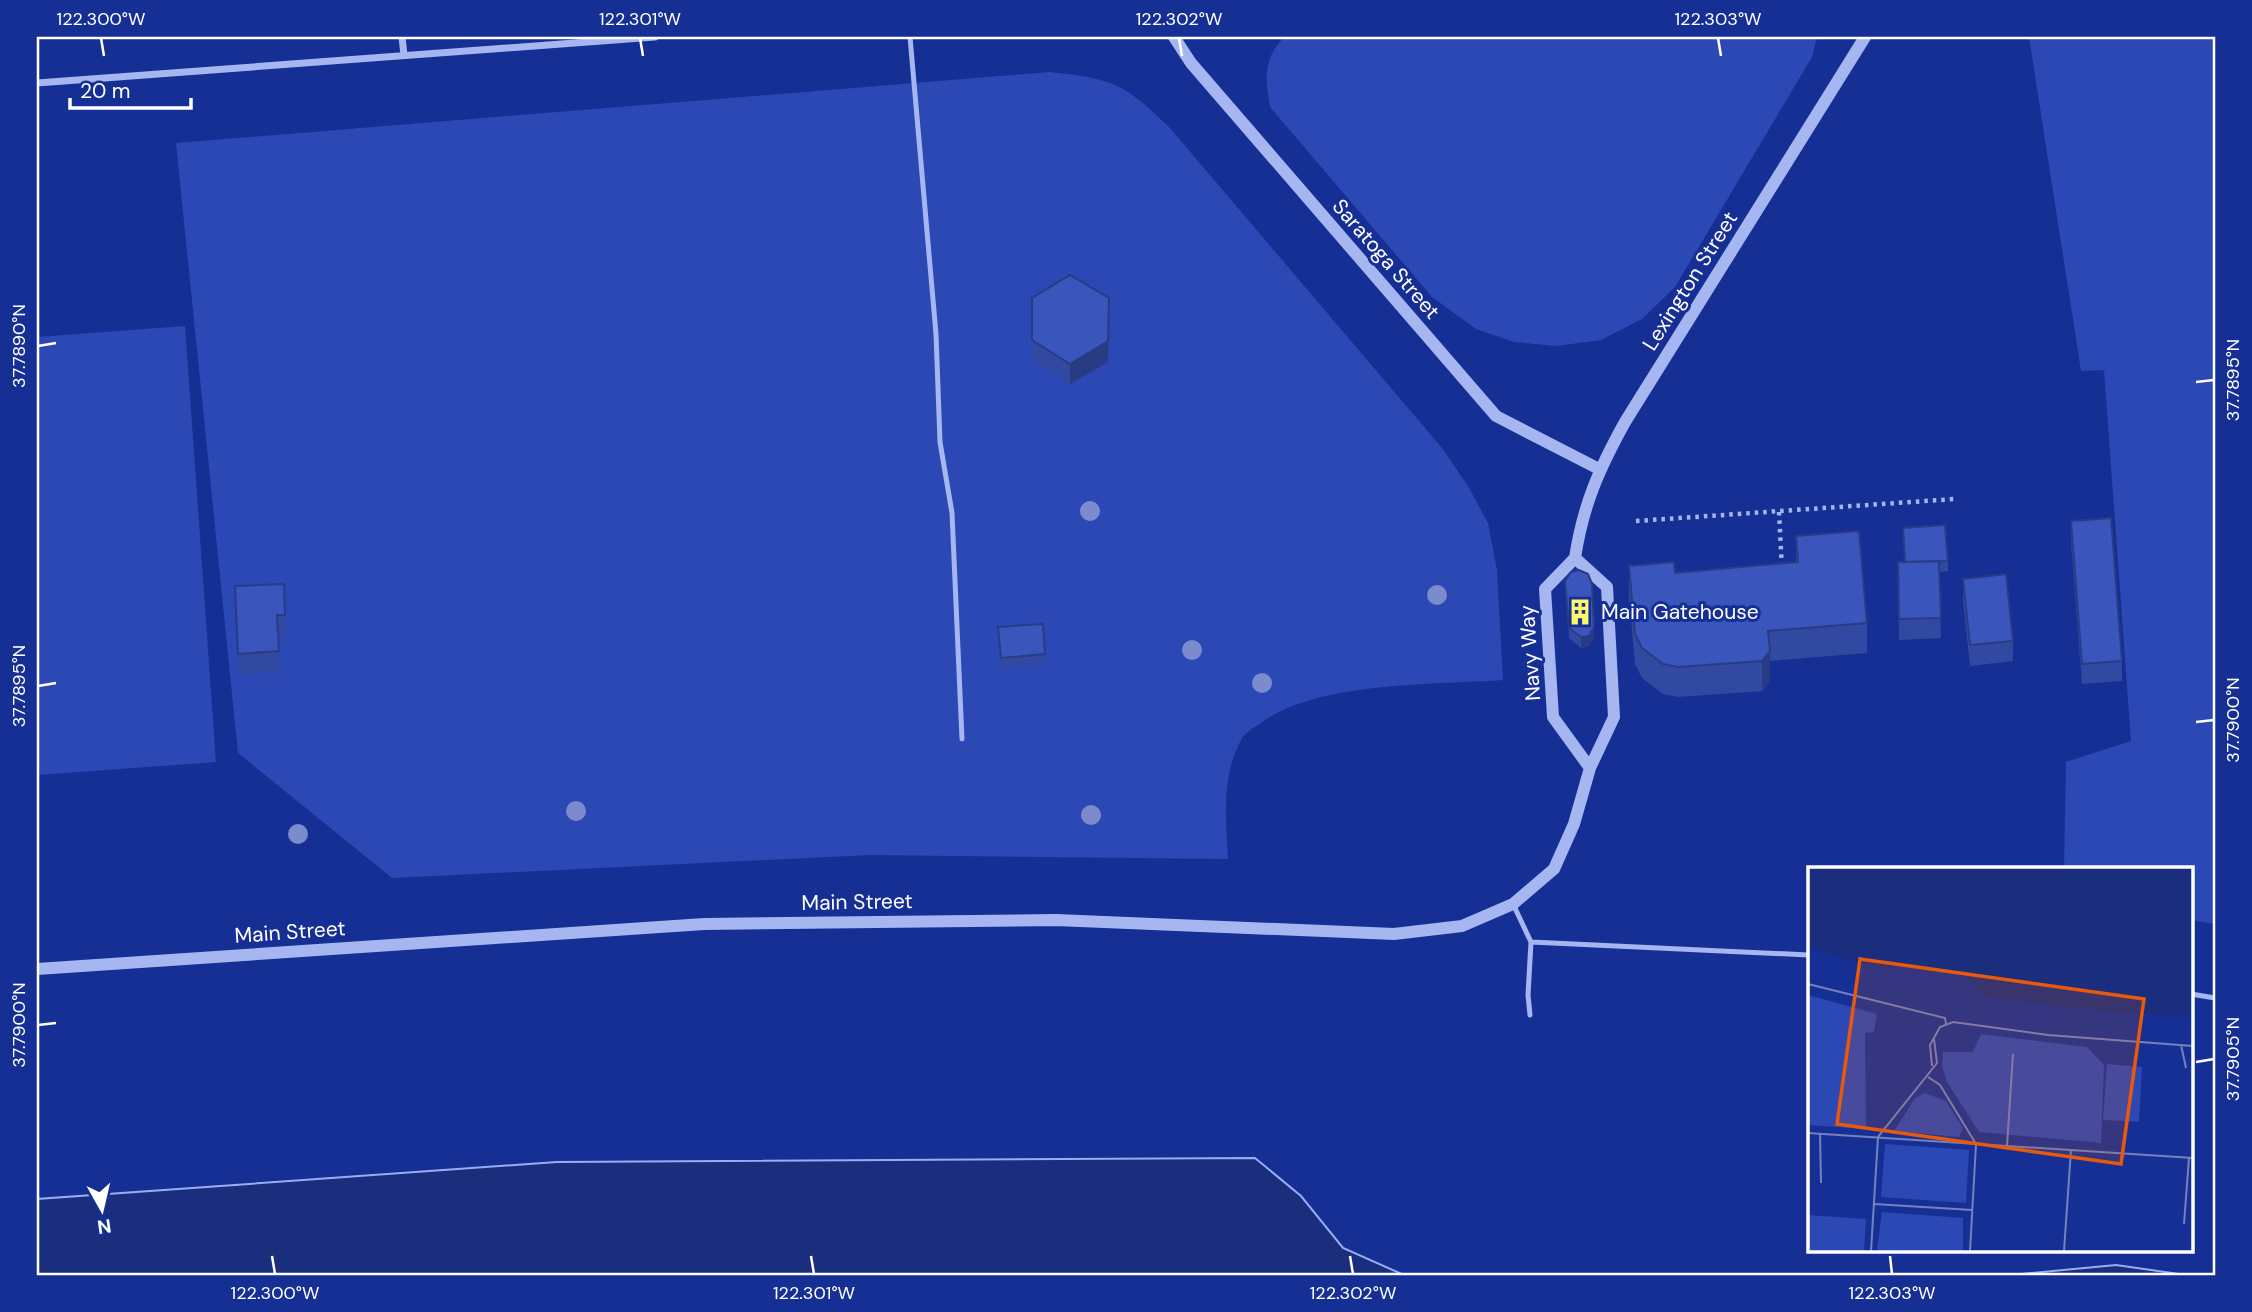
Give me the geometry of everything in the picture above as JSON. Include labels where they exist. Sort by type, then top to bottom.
[{"type":"street","points":[[402,37],[404,55]]},
{"type":"street","points":[[37,83],[655,37]]},
{"type":"street","name":"Saratoga Street","points":[[1174,37],[1191,63],[1496,416],[1599,469]]},
{"type":"street","name":"Lexington Street","points":[[1575,558],[1582,516],[1599,469],[1625,422],[1865,37]]},
{"type":"street","points":[[1575,558],[1607,587],[1614,718],[1590,768]]},
{"type":"street","name":"Navy Way","points":[[1575,558],[1545,589],[1553,717],[1590,768]]},
{"type":"street","name":"Main Street","points":[[37,969],[704,924],[1056,920],[1394,934],[1461,926],[1513,904],[1554,869],[1574,824],[1590,768]]},
{"type":"lane","points":[[910,37],[935,320],[940,442],[952,513],[962,739]]},
{"type":"lane","points":[[1513,904],[1531,943],[1528,995],[1530,1015]]},
{"type":"lane","points":[[1531,943],[1808,955]]},
{"type":"lane","points":[[2192,995],[2215,998]]},
{"type":"path","points":[[1636,522],[1954,499]]},
{"type":"path","points":[[1779,512],[1782,580]]},
{"type":"shaded area","points":[[1284,37],[1817,37],[1812,57],[1675,287],[1642,319],[1601,340],[1557,346],[1514,342],[1476,329],[1432,297],[1270,107],[1267,69],[1272,53]]},
{"type":"shaded area","points":[[2029,37],[2215,37],[2215,924],[2192,920],[2192,867],[2064,867],[2066,762],[2131,741],[2104,370],[2081,371]]},
{"type":"shaded area","points":[[1050,72],[1089,77],[1116,86],[1140,101],[1169,127],[1442,448],[1468,486],[1488,523],[1497,570],[1503,680],[1409,685],[1342,693],[1310,700],[1282,711],[1247,732],[1235,752],[1228,782],[1228,859],[870,855],[392,878],[238,753],[176,143]]},
{"type":"shaded area","points":[[185,326],[216,762],[37,775],[37,337]]},
{"type":"shaded area","points":[[1255,1158],[1301,1196],[1343,1248],[1404,1275],[37,1275],[37,1199],[557,1162]]},
{"type":"shaded area","points":[[2116,1265],[2186,1275],[2011,1275]]},
{"type":"building","points":[[1070,275],[1109,298],[1108,341],[1070,364],[1032,340],[1032,298]]},
{"type":"building","points":[[2111,518],[2122,661],[2082,664],[2071,521]]},
{"type":"building","points":[[1945,525],[1948,561],[1905,562],[1903,528]]},
{"type":"building","points":[[1859,531],[1867,623],[1768,631],[1770,651],[1762,661],[1678,667],[1663,664],[1642,648],[1635,634],[1629,566],[1674,562],[1675,573],[1798,562],[1796,536]]},
{"type":"building","points":[[1939,561],[1941,618],[1899,619],[1898,562]]},
{"type":"building","name":"Main Gatehouse","points":[[1579,570],[1588,574],[1592,584],[1594,627],[1589,636],[1581,637],[1569,628],[1565,581],[1571,572]]},
{"type":"building","points":[[2006,574],[2013,641],[1970,645],[1963,579]]},
{"type":"building","points":[[284,584],[285,615],[277,615],[279,651],[238,654],[235,586]]},
{"type":"building","points":[[1043,624],[1045,654],[1001,658],[998,627]]},
{"type":"place","name":"Main Gatehouse","points":[[1580,612]]}]
